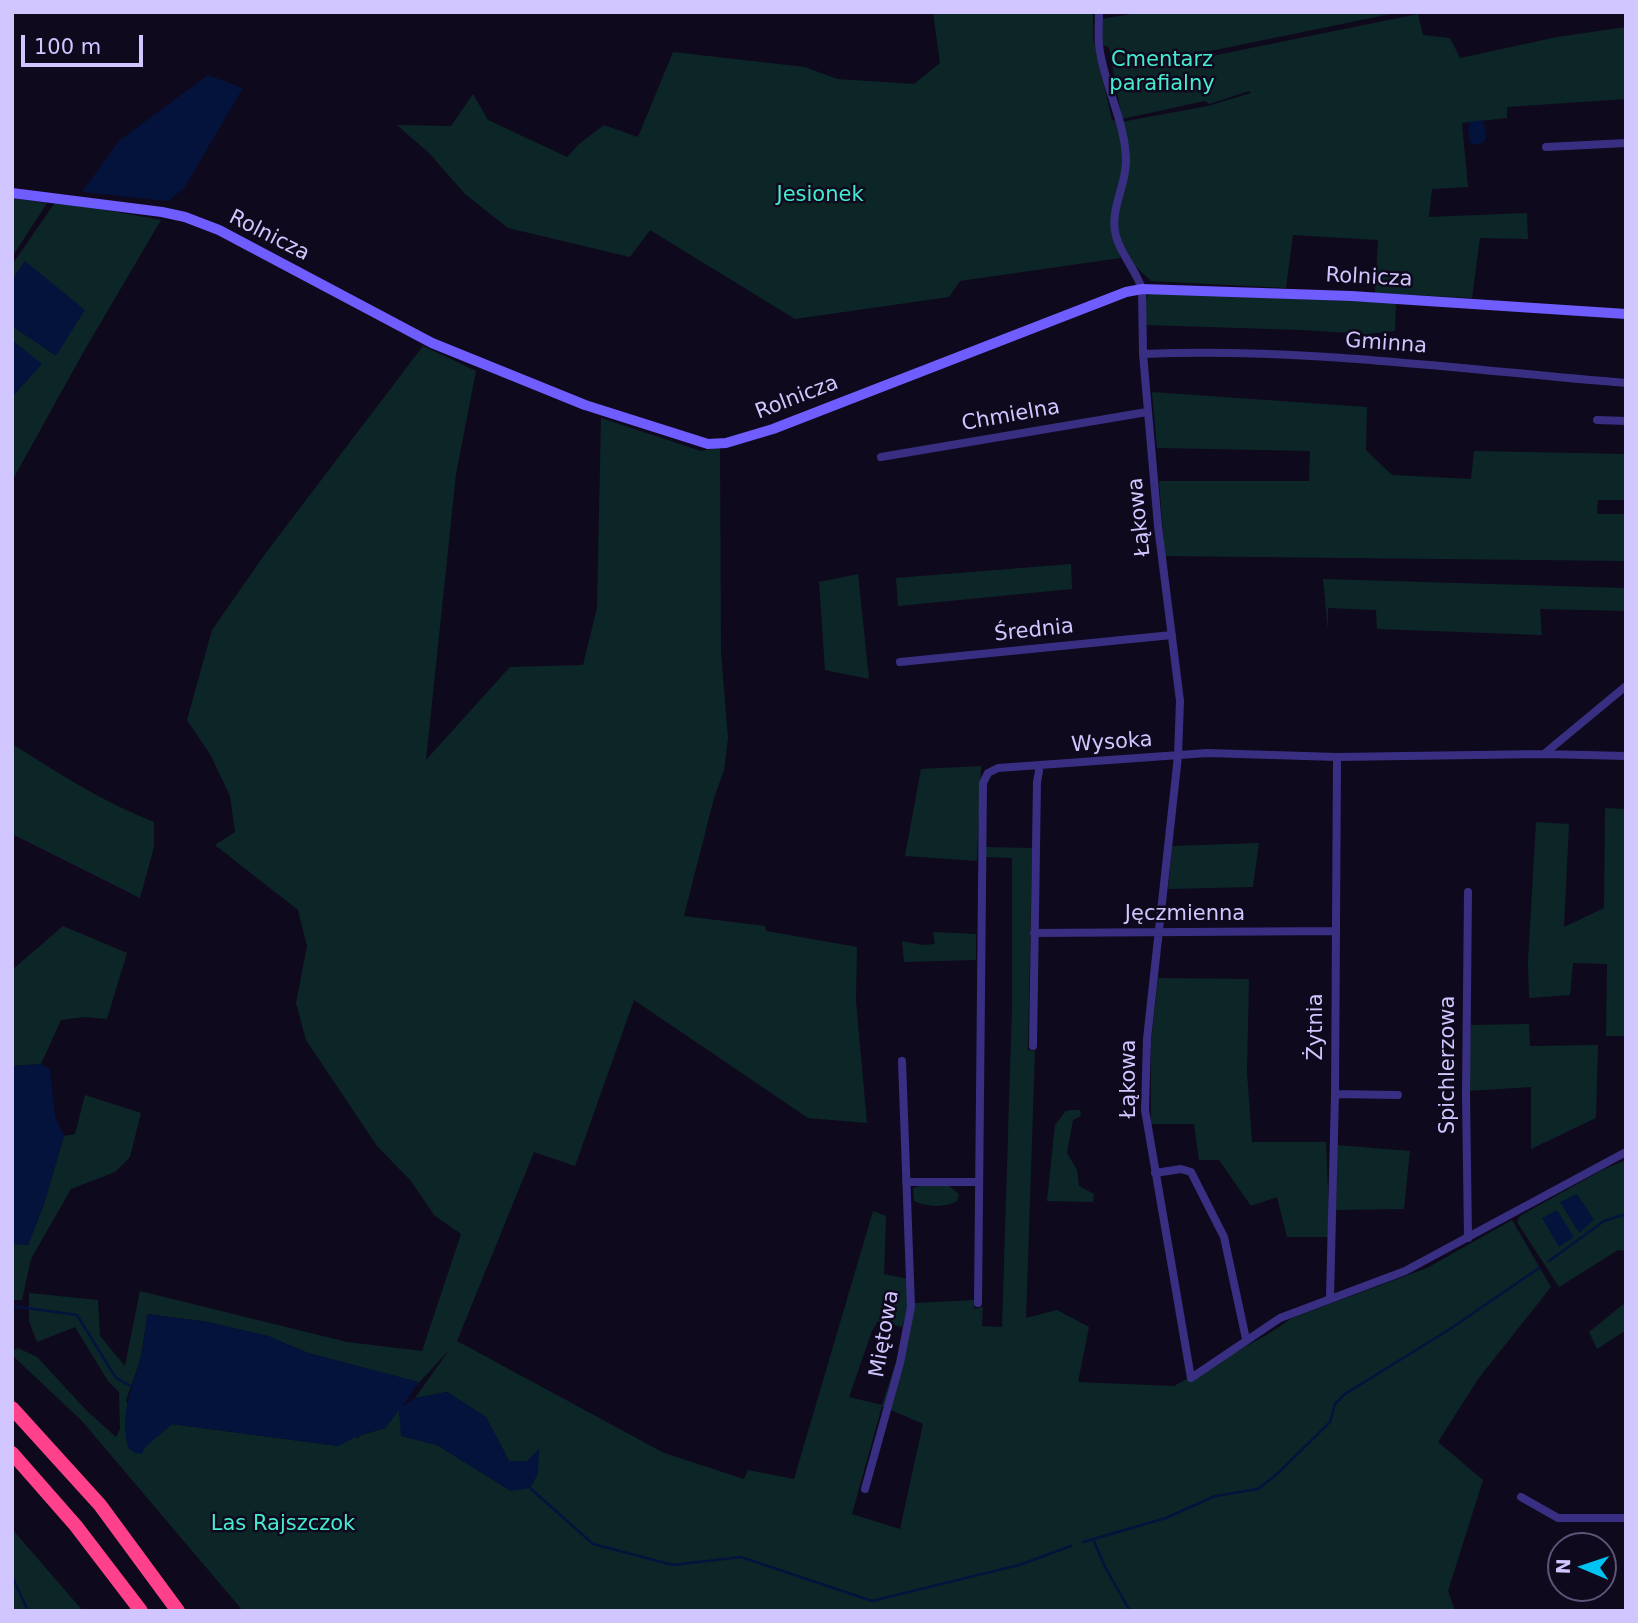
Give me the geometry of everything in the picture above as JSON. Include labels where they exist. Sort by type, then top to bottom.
[{"type":"highway","points":[[14,1410],[100,1505],[178,1611]]},
{"type":"highway","points":[[12,1453],[76,1526],[141,1611]]},
{"type":"street","points":[[1098,12],[1099,46],[1126,160],[1123,184],[1116,204],[1115,233],[1142,289]]},
{"type":"street","points":[[1546,147],[1626,143]]},
{"type":"street","name":"Rolnicza","points":[[12,193],[65,198],[185,217],[219,230],[432,342],[585,405],[713,444],[736,441],[772,429],[1126,292],[1142,289],[1351,296],[1626,314]]},
{"type":"street","name":"Łąkowa","points":[[1142,289],[1147,412],[1180,701],[1178,756],[1144,1076],[1145,1110],[1191,1378],[1245,1339],[1280,1318],[1405,1271],[1626,1152]]},
{"type":"street","name":"Gminna","points":[[1143,354],[1181,352],[1343,358],[1626,383]]},
{"type":"street","name":"Chmielna","points":[[881,457],[1147,412]]},
{"type":"street","points":[[1597,420],[1626,421]]},
{"type":"street","name":"Średnia","points":[[900,662],[1172,635]]},
{"type":"street","points":[[1544,754],[1626,686]]},
{"type":"street","name":"Wysoka","points":[[978,1303],[983,783],[988,773],[998,768],[1207,753],[1337,757],[1544,754],[1626,756]]},
{"type":"street","name":"Żytnia","points":[[1330,1297],[1335,1094],[1337,757]]},
{"type":"street","points":[[1033,1046],[1037,782],[1040,765]]},
{"type":"street","name":"Spichlerzowa","points":[[1468,892],[1468,1238]]},
{"type":"street","name":"Jęczmienna","points":[[1034,933],[1335,931]]},
{"type":"street","name":"Miętowa","points":[[865,1489],[900,1363],[911,1307],[902,1061]]},
{"type":"street","points":[[1335,1094],[1398,1095]]},
{"type":"street","points":[[1155,1173],[1181,1168],[1191,1172],[1224,1237],[1245,1339]]},
{"type":"street","points":[[906,1181],[979,1182]]},
{"type":"street","points":[[1521,1497],[1558,1518],[1626,1518]]},
{"type":"green space","name":"Jesionek","points":[[933,12],[1093,12],[1093,38],[1112,120],[1121,122],[1208,106],[1251,93],[1249,91],[1209,104],[1205,101],[1122,119],[1109,47],[1102,45],[1102,19],[1142,12],[1400,12],[1196,54],[1197,59],[1418,14],[1423,35],[1450,38],[1460,58],[1557,37],[1626,27],[1626,99],[1507,107],[1507,118],[1462,123],[1468,187],[1432,189],[1429,217],[1527,213],[1528,239],[1480,238],[1472,298],[1375,293],[1378,240],[1293,235],[1286,288],[1151,281],[1134,265],[1123,244],[1120,258],[960,281],[949,297],[795,319],[650,230],[630,257],[508,228],[465,194],[429,153],[397,125],[451,126],[473,94],[488,120],[567,157],[604,125],[638,137],[673,52],[805,67],[837,79],[914,84],[940,63]]},
{"type":"green space","points":[[12,198],[47,203],[12,257]]},
{"type":"green space","points":[[56,201],[161,220],[12,481],[12,397],[41,364],[12,340],[12,326],[56,355],[25,261],[12,280],[12,265]]},
{"type":"green space","points":[[1149,293],[1396,303],[1395,331],[1367,334],[1146,325],[1146,300]]},
{"type":"green space","name":"Las Rajszczok","points":[[423,346],[476,371],[456,474],[426,760],[510,667],[583,665],[597,608],[601,418],[701,451],[720,447],[721,652],[728,738],[724,770],[714,798],[684,916],[765,926],[766,931],[857,947],[856,1001],[867,1123],[808,1118],[634,1000],[575,1166],[534,1152],[457,1341],[664,1453],[744,1479],[748,1470],[794,1479],[873,1211],[886,1216],[884,1274],[908,1279],[907,1311],[902,1327],[878,1321],[849,1397],[882,1405],[915,1303],[975,1300],[974,1309],[983,1307],[982,1326],[1002,1327],[1012,1007],[1012,858],[985,857],[985,847],[1032,848],[1028,1050],[1035,1051],[1026,1318],[1057,1310],[1089,1327],[1078,1382],[1174,1386],[1292,1318],[1427,1268],[1512,1220],[1551,1287],[1478,1379],[1438,1442],[1483,1480],[1448,1591],[1455,1611],[243,1611],[82,1421],[12,1355],[12,1351],[18,1348],[37,1357],[87,1411],[116,1437],[120,1429],[119,1392],[108,1381],[75,1327],[37,1342],[29,1321],[29,1293],[98,1300],[100,1336],[125,1366],[140,1291],[347,1342],[422,1351],[461,1234],[434,1215],[411,1181],[377,1146],[306,1040],[296,1003],[307,946],[298,910],[215,845],[235,832],[230,796],[210,754],[187,720],[212,630],[265,554]],"holes":[[[148,1314],[208,1322],[268,1336],[308,1353],[395,1376],[416,1386],[450,1349],[415,1398],[447,1392],[486,1417],[509,1461],[527,1461],[538,1450],[511,1491],[437,1445],[402,1436],[399,1409],[385,1428],[358,1436],[360,1438],[355,1437],[338,1446],[172,1424],[146,1446],[126,1400],[140,1361]],[[882,1406],[923,1424],[900,1529],[852,1514]]]},
{"type":"green space","points":[[1152,392],[1367,407],[1366,450],[1392,475],[1471,479],[1474,451],[1626,454],[1626,500],[1598,500],[1597,514],[1626,514],[1626,561],[1165,556],[1159,481],[1309,481],[1310,451],[1157,448]]},
{"type":"green space","points":[[1071,564],[1072,589],[898,606],[896,578]]},
{"type":"green space","points":[[858,574],[869,679],[825,670],[819,582]]},
{"type":"green space","points":[[1323,579],[1626,588],[1626,611],[1540,609],[1542,635],[1377,629],[1376,610],[1328,608],[1328,630]]},
{"type":"green space","points":[[12,744],[99,796],[154,822],[154,847],[140,898],[12,834]]},
{"type":"green space","points":[[981,766],[977,861],[905,856],[921,769]]},
{"type":"green space","points":[[1605,808],[1626,809],[1626,1036],[1606,1036],[1607,964],[1573,963],[1570,995],[1529,998],[1528,961],[1536,822],[1569,824],[1564,927],[1604,908]]},
{"type":"green space","points":[[1259,843],[1253,887],[1168,889],[1172,846]]},
{"type":"green space","points":[[63,926],[127,953],[107,1019],[84,1017],[61,1020],[41,1064],[12,1066],[12,970]]},
{"type":"green space","points":[[933,932],[976,934],[976,960],[904,962],[902,941],[922,945],[935,944]]},
{"type":"green space","points":[[1158,978],[1249,979],[1247,1072],[1252,1142],[1326,1142],[1330,1237],[1287,1237],[1277,1197],[1251,1206],[1219,1160],[1199,1160],[1194,1124],[1151,1124],[1151,1042]]},
{"type":"green space","points":[[1529,1024],[1530,1046],[1598,1045],[1596,1118],[1531,1149],[1531,1087],[1468,1091],[1471,1025]]},
{"type":"green space","points":[[85,1095],[141,1113],[130,1157],[115,1172],[71,1189],[31,1259],[22,1300],[12,1300],[12,1243],[28,1245],[44,1204],[64,1136],[75,1134]]},
{"type":"green space","points":[[1080,1110],[1081,1116],[1073,1120],[1067,1153],[1077,1170],[1079,1186],[1094,1194],[1093,1202],[1047,1201],[1055,1125],[1066,1111]]},
{"type":"green space","points":[[1337,1145],[1410,1151],[1404,1209],[1336,1210]]},
{"type":"green space","points":[[1626,1160],[1626,1251],[1618,1250],[1559,1287],[1517,1222],[1520,1216],[1604,1169]]},
{"type":"green space","points":[[948,1185],[959,1194],[957,1201],[936,1206],[914,1201],[913,1188]]},
{"type":"green space","points":[[1626,1302],[1626,1330],[1597,1349],[1589,1332]]},
{"type":"green space","points":[[12,1529],[83,1611],[12,1611]]},
{"type":"water","points":[[208,75],[243,88],[184,188],[168,201],[82,192],[120,140]]},
{"type":"water","points":[[1483,120],[1486,136],[1484,142],[1476,145],[1470,142],[1468,129],[1470,122]]},
{"type":"water","points":[[25,261],[85,310],[56,356],[12,326],[12,280]]},
{"type":"water","points":[[12,340],[42,364],[12,397]]},
{"type":"water","points":[[41,1064],[50,1070],[55,1116],[64,1136],[44,1204],[28,1245],[13,1244],[12,1066]]},
{"type":"water","points":[[1577,1194],[1594,1220],[1579,1233],[1560,1202]]},
{"type":"water","points":[[1557,1210],[1574,1237],[1559,1247],[1542,1218]]},
{"type":"water","points":[[147,1314],[208,1322],[268,1336],[308,1353],[419,1382],[402,1407],[415,1398],[447,1392],[486,1417],[509,1461],[527,1461],[539,1449],[538,1474],[530,1488],[511,1491],[437,1445],[401,1436],[399,1410],[385,1428],[355,1437],[338,1446],[172,1424],[146,1446],[142,1454],[135,1453],[128,1448],[125,1425],[129,1395],[142,1351]]},
{"type":"waterway","points":[[1549,1261],[1604,1221],[1626,1214]]},
{"type":"waterway","points":[[1083,1542],[1166,1518],[1215,1496],[1258,1489],[1330,1422],[1335,1404],[1345,1394],[1450,1329],[1539,1268]]},
{"type":"waterway","points":[[12,1306],[77,1315],[116,1378],[131,1386]]},
{"type":"waterway","points":[[530,1488],[593,1544],[673,1565],[741,1557],[872,1601],[1019,1565],[1071,1546]]},
{"type":"waterway","points":[[1093,1539],[1105,1567],[1130,1611]]},
{"type":"waterway","points":[[12,1576],[28,1611]]},
{"type":"park label","name":"Cmentarz parafialny","points":[[1162,73]]}]
